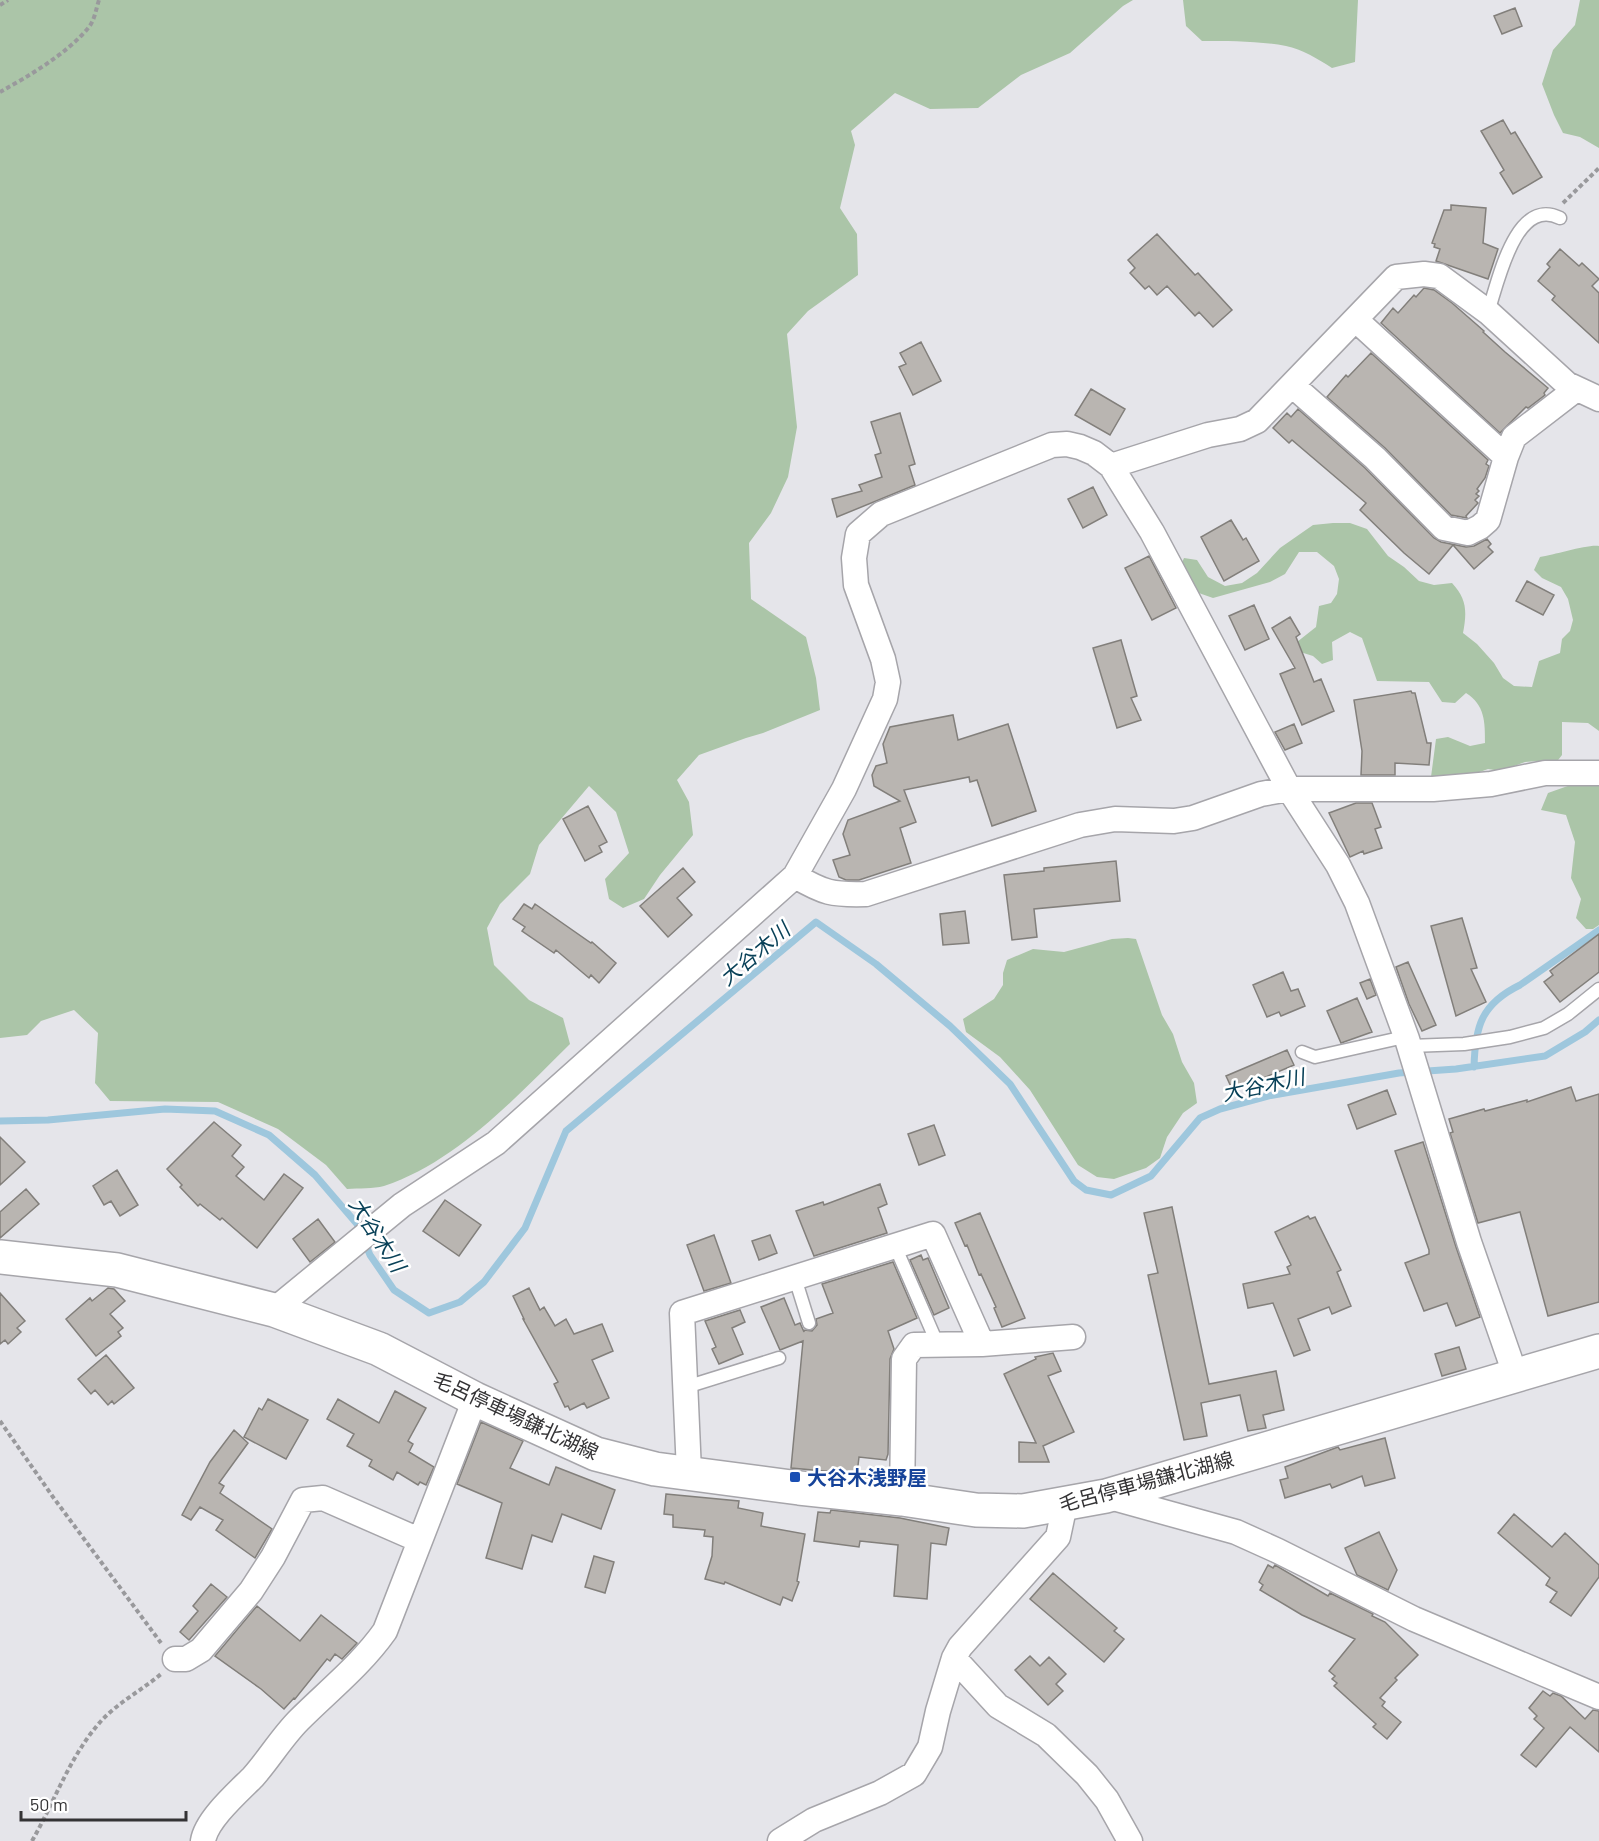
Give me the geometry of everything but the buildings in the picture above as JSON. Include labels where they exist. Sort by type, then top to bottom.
[{"type":"main road","name":"毛呂停車場鎌北湖線","points":[[0,1257],[117,1270],[274,1310],[379,1349],[475,1399],[596,1454],[655,1469],[799,1488],[902,1498],[976,1510],[1023,1511],[1106,1496],[1599,1351]]},
{"type":"street","points":[[1111,466],[1208,435],[1240,429],[1257,421],[1396,277],[1424,274],[1439,276],[1488,312],[1567,384],[1575,390],[1599,399]]},
{"type":"street","points":[[1356,320],[1506,457]]},
{"type":"street","points":[[1292,386],[1375,458],[1444,528],[1468,533],[1488,520],[1514,436],[1575,390]]},
{"type":"street","points":[[274,1310],[402,1205],[496,1143],[795,876],[844,789],[885,699],[888,682],[883,659],[856,585],[854,558],[858,534],[881,514],[1052,445],[1067,444],[1094,453],[1111,466],[1152,531],[1289,789],[1338,865],[1358,903],[1410,1047],[1469,1242],[1515,1374]]},
{"type":"street","points":[[795,876],[820,891],[839,895],[866,894],[1080,825],[1115,819],[1174,821],[1193,818],[1262,794],[1289,789],[1433,789],[1491,784],[1545,773],[1599,773]]},
{"type":"street","points":[[689,1472],[682,1313],[933,1234],[982,1344]]},
{"type":"street","points":[[902,1498],[904,1359],[914,1345],[982,1344],[1073,1337]]},
{"type":"street","points":[[203,1841],[212,1821],[256,1773],[298,1721],[370,1652],[385,1631],[475,1399]]},
{"type":"street","points":[[1106,1496],[1236,1532],[1414,1619],[1599,1697]]},
{"type":"street","points":[[176,1659],[186,1659],[201,1650],[251,1591],[273,1557],[303,1500],[323,1498],[419,1540]]},
{"type":"street","points":[[780,1841],[814,1820],[880,1793],[914,1773],[930,1747],[938,1711],[954,1658],[960,1647],[1058,1537],[1065,1504]]},
{"type":"street","points":[[954,1658],[998,1706],[1046,1735],[1087,1774],[1107,1800],[1131,1841]]},
{"type":"lane","points":[[1488,312],[1509,251],[1519,230],[1529,220],[1545,214],[1552,214],[1560,218]]},
{"type":"lane","points":[[1302,1052],[1315,1057],[1400,1038],[1410,1047],[1464,1044],[1510,1037],[1544,1028],[1568,1014],[1599,989]]},
{"type":"lane","points":[[895,1246],[938,1345]]},
{"type":"lane","points":[[795,1278],[809,1323]]},
{"type":"lane","points":[[686,1387],[779,1358]]},
{"type":"path","points":[[0,5],[8,0]]},
{"type":"path","points":[[0,92],[32,73],[76,40],[90,26],[99,0]]},
{"type":"path","points":[[1572,193],[1599,168]]},
{"type":"path","points":[[0,1421],[141,1617],[176,1659],[166,1670],[104,1718],[90,1734],[32,1841]]},
{"type":"green space","points":[[0,0],[1133,0],[1123,6],[1070,53],[1021,75],[978,108],[930,109],[895,93],[851,131],[855,145],[840,208],[857,234],[858,275],[808,311],[787,334],[797,427],[788,477],[771,513],[749,543],[751,599],[806,637],[816,678],[820,710],[699,755],[677,780],[689,802],[693,835],[660,875],[644,899],[623,908],[609,899],[605,879],[629,853],[616,812],[589,786],[539,845],[530,874],[500,904],[487,928],[494,965],[529,1000],[563,1018],[570,1044],[507,1105],[461,1144],[411,1175],[384,1186],[347,1189],[326,1165],[278,1129],[218,1102],[110,1101],[95,1083],[98,1033],[74,1010],[41,1021],[27,1035],[0,1038]]},
{"type":"green space","points":[[1183,0],[1358,0],[1355,62],[1332,68],[1292,47],[1255,42],[1202,41],[1186,26]]},
{"type":"green space","points":[[1580,0],[1599,0],[1599,148],[1580,137],[1563,133],[1542,84],[1553,50],[1575,25]]},
{"type":"green space","points":[[1350,523],[1367,529],[1388,556],[1419,581],[1434,585],[1452,583],[1461,595],[1465,606],[1463,633],[1477,644],[1494,663],[1503,678],[1514,686],[1532,687],[1539,661],[1560,653],[1562,639],[1570,631],[1573,620],[1568,599],[1561,587],[1542,578],[1534,570],[1540,557],[1599,546],[1599,731],[1588,723],[1562,722],[1562,755],[1555,764],[1525,762],[1501,771],[1488,769],[1466,777],[1431,777],[1436,739],[1448,737],[1470,746],[1485,743],[1483,715],[1477,703],[1466,693],[1455,703],[1442,702],[1429,682],[1377,681],[1362,638],[1350,632],[1332,642],[1333,660],[1322,664],[1313,656],[1297,651],[1297,642],[1316,627],[1319,606],[1331,603],[1337,594],[1339,579],[1334,566],[1317,552],[1299,552],[1285,574],[1270,582],[1213,598],[1196,592],[1180,567],[1184,558],[1197,560],[1208,577],[1225,586],[1242,583],[1257,573],[1280,548],[1313,525]]},
{"type":"green space","points":[[1579,782],[1599,783],[1599,925],[1593,929],[1586,929],[1576,918],[1581,899],[1571,878],[1575,842],[1566,815],[1541,810],[1548,793]]},
{"type":"green space","points":[[1112,939],[1136,939],[1162,1015],[1173,1034],[1182,1062],[1194,1083],[1197,1103],[1183,1113],[1167,1137],[1160,1158],[1146,1168],[1114,1179],[1097,1177],[1078,1165],[1030,1090],[1000,1057],[966,1032],[963,1019],[994,999],[1003,985],[1003,973],[1007,960],[1033,949],[1064,952]]},
{"type":"waterway","name":"大谷木川","points":[[0,1121],[48,1120],[165,1109],[215,1111],[269,1135],[315,1175],[357,1224],[370,1255],[394,1290],[429,1313],[460,1302],[484,1282],[525,1228],[566,1131],[816,922],[876,964],[950,1026],[1010,1084],[1074,1181],[1086,1190],[1111,1195],[1151,1176],[1200,1118],[1220,1109],[1268,1096],[1399,1073],[1456,1069],[1545,1056],[1585,1032],[1599,1020]]},
{"type":"waterway","points":[[1474,1067],[1479,1028],[1496,1000],[1599,930]]},
{"type":"place","name":"大谷木浅野屋","points":[[795,1477]]}]
